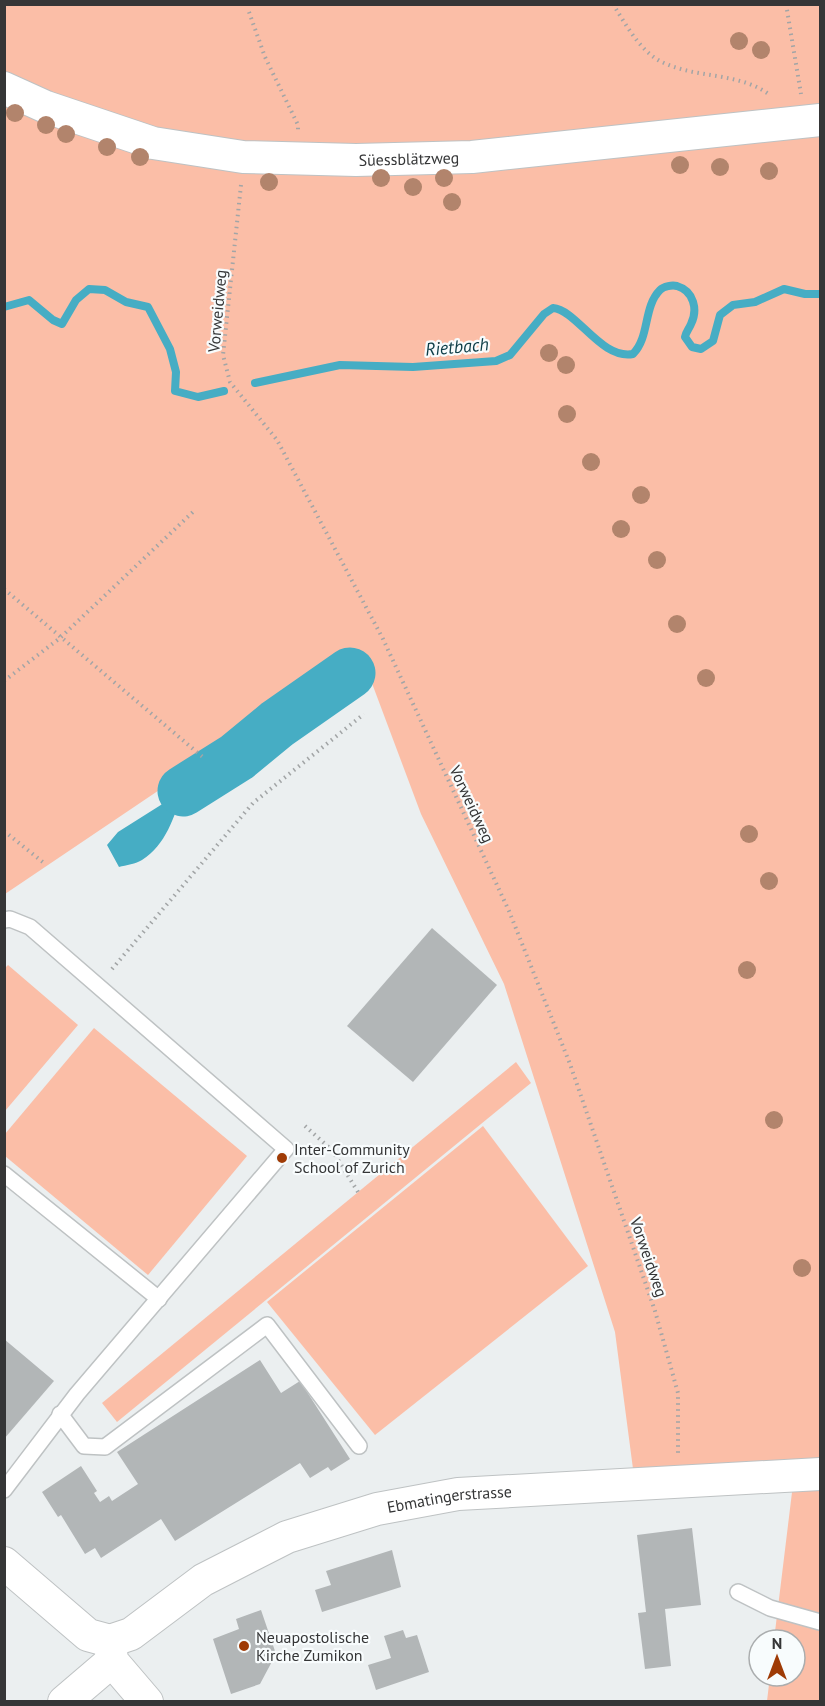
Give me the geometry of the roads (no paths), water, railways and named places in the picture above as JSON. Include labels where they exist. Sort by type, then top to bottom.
[{"type":"street","name":"Süessblätzweg","points":[[4,88],[46,107],[153,143],[243,158],[356,160],[472,157],[813,121]]},
{"type":"street","name":"Ebmatingerstrasse","points":[[64,1701],[111,1651],[203,1580],[286,1537],[378,1509],[459,1494],[820,1474]]},
{"type":"street","points":[[6,1568],[111,1651],[147,1701]]},
{"type":"lane","points":[[4,920],[10,919],[30,927],[286,1149],[60,1414],[4,1490]]},
{"type":"lane","points":[[4,1174],[159,1299]]},
{"type":"lane","points":[[60,1414],[84,1446],[105,1447],[267,1325],[359,1446]]},
{"type":"lane","points":[[738,1592],[770,1608],[820,1622]]},
{"type":"water","points":[[183,791],[168,830],[157,847],[140,861],[119,867],[107,845],[118,832]]},
{"type":"waterway","name":"Rietbach","points":[[255,383],[340,365],[413,367],[496,361],[510,355],[544,314],[553,308],[571,317],[610,350],[621,354],[633,354],[642,339],[655,297],[662,289],[670,286],[683,288],[691,297],[694,313],[685,337],[692,347],[701,349],[713,341],[720,315],[733,305],[755,302],[784,289],[805,294],[820,294]]},
{"type":"waterway","name":"Rietbach","points":[[4,307],[29,300],[53,320],[62,324],[76,300],[89,289],[105,290],[126,302],[148,307],[170,349],[176,372],[175,391],[198,397],[224,391]]},
{"type":"waterway","points":[[183,791],[237,757],[277,724],[350,673]]},
{"type":"place","name":"Inter-Community School of Zurich","points":[[282,1158]]},
{"type":"place","name":"Neuapostolische Kirche Zumikon","points":[[244,1646]]}]
